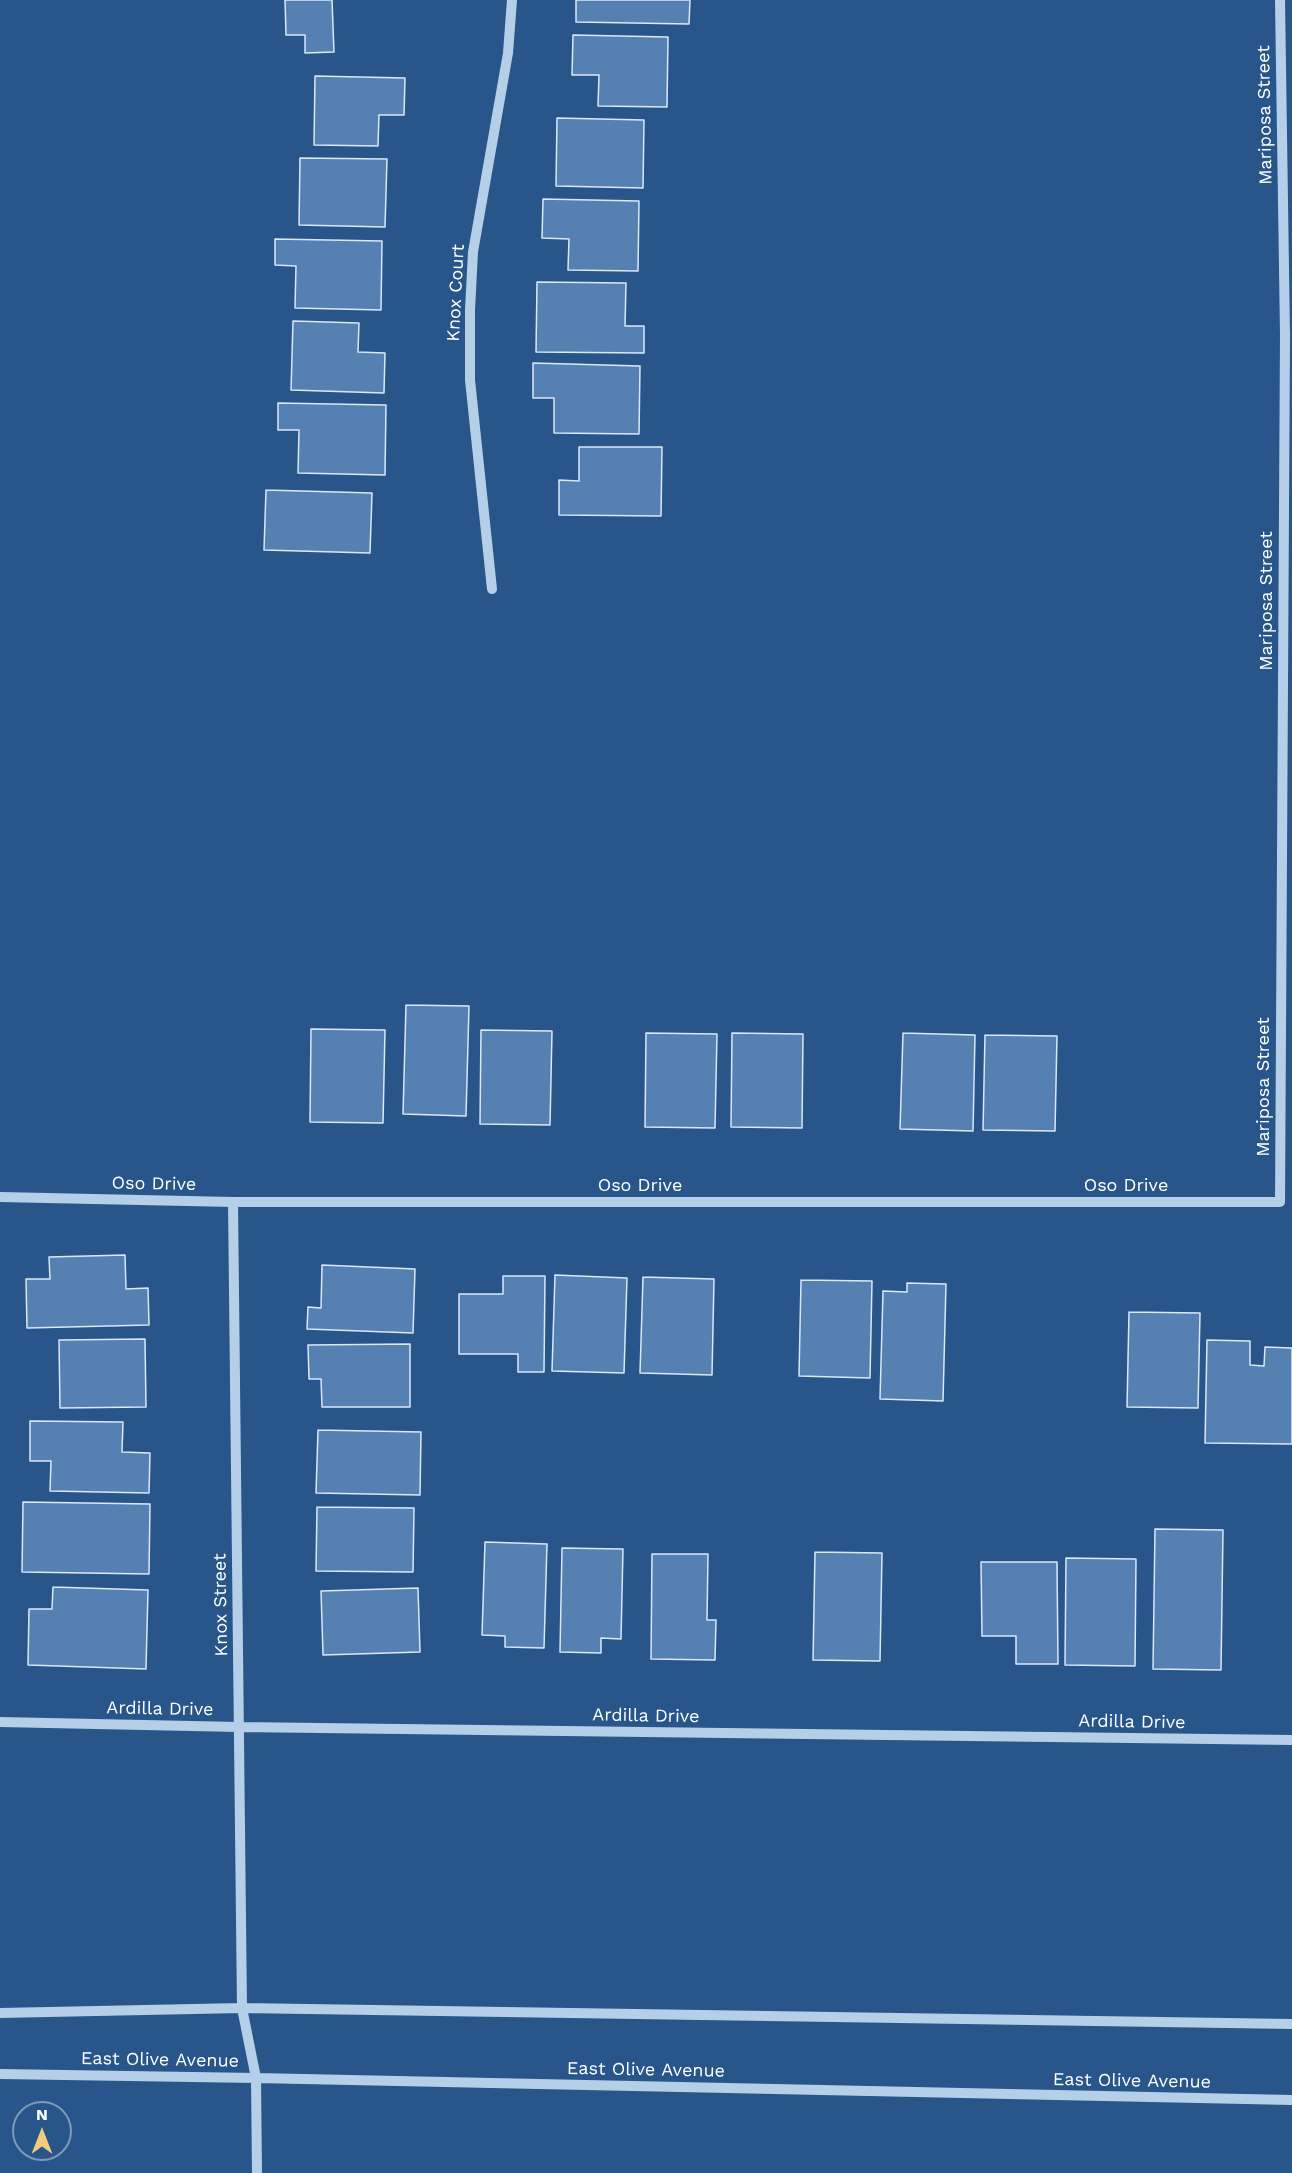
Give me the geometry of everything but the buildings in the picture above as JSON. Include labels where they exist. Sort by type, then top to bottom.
[{"type":"street","name":"Knox Court","points":[[492,589],[470,380],[470,310],[473,252],[508,53],[512,0]]},
{"type":"street","name":"Mariposa Street","points":[[1280,0],[1288,335],[1280,1202]]},
{"type":"street","name":"Oso Drive","points":[[0,1197],[233,1202],[1280,1202]]},
{"type":"street","name":"Knox Street","points":[[233,1202],[242,2008],[256,2078],[257,2173]]},
{"type":"street","name":"Ardilla Drive","points":[[0,1722],[1292,1740]]},
{"type":"street","points":[[0,2013],[242,2008],[1292,2024]]},
{"type":"street","name":"East Olive Avenue","points":[[0,2074],[1292,2100]]}]
